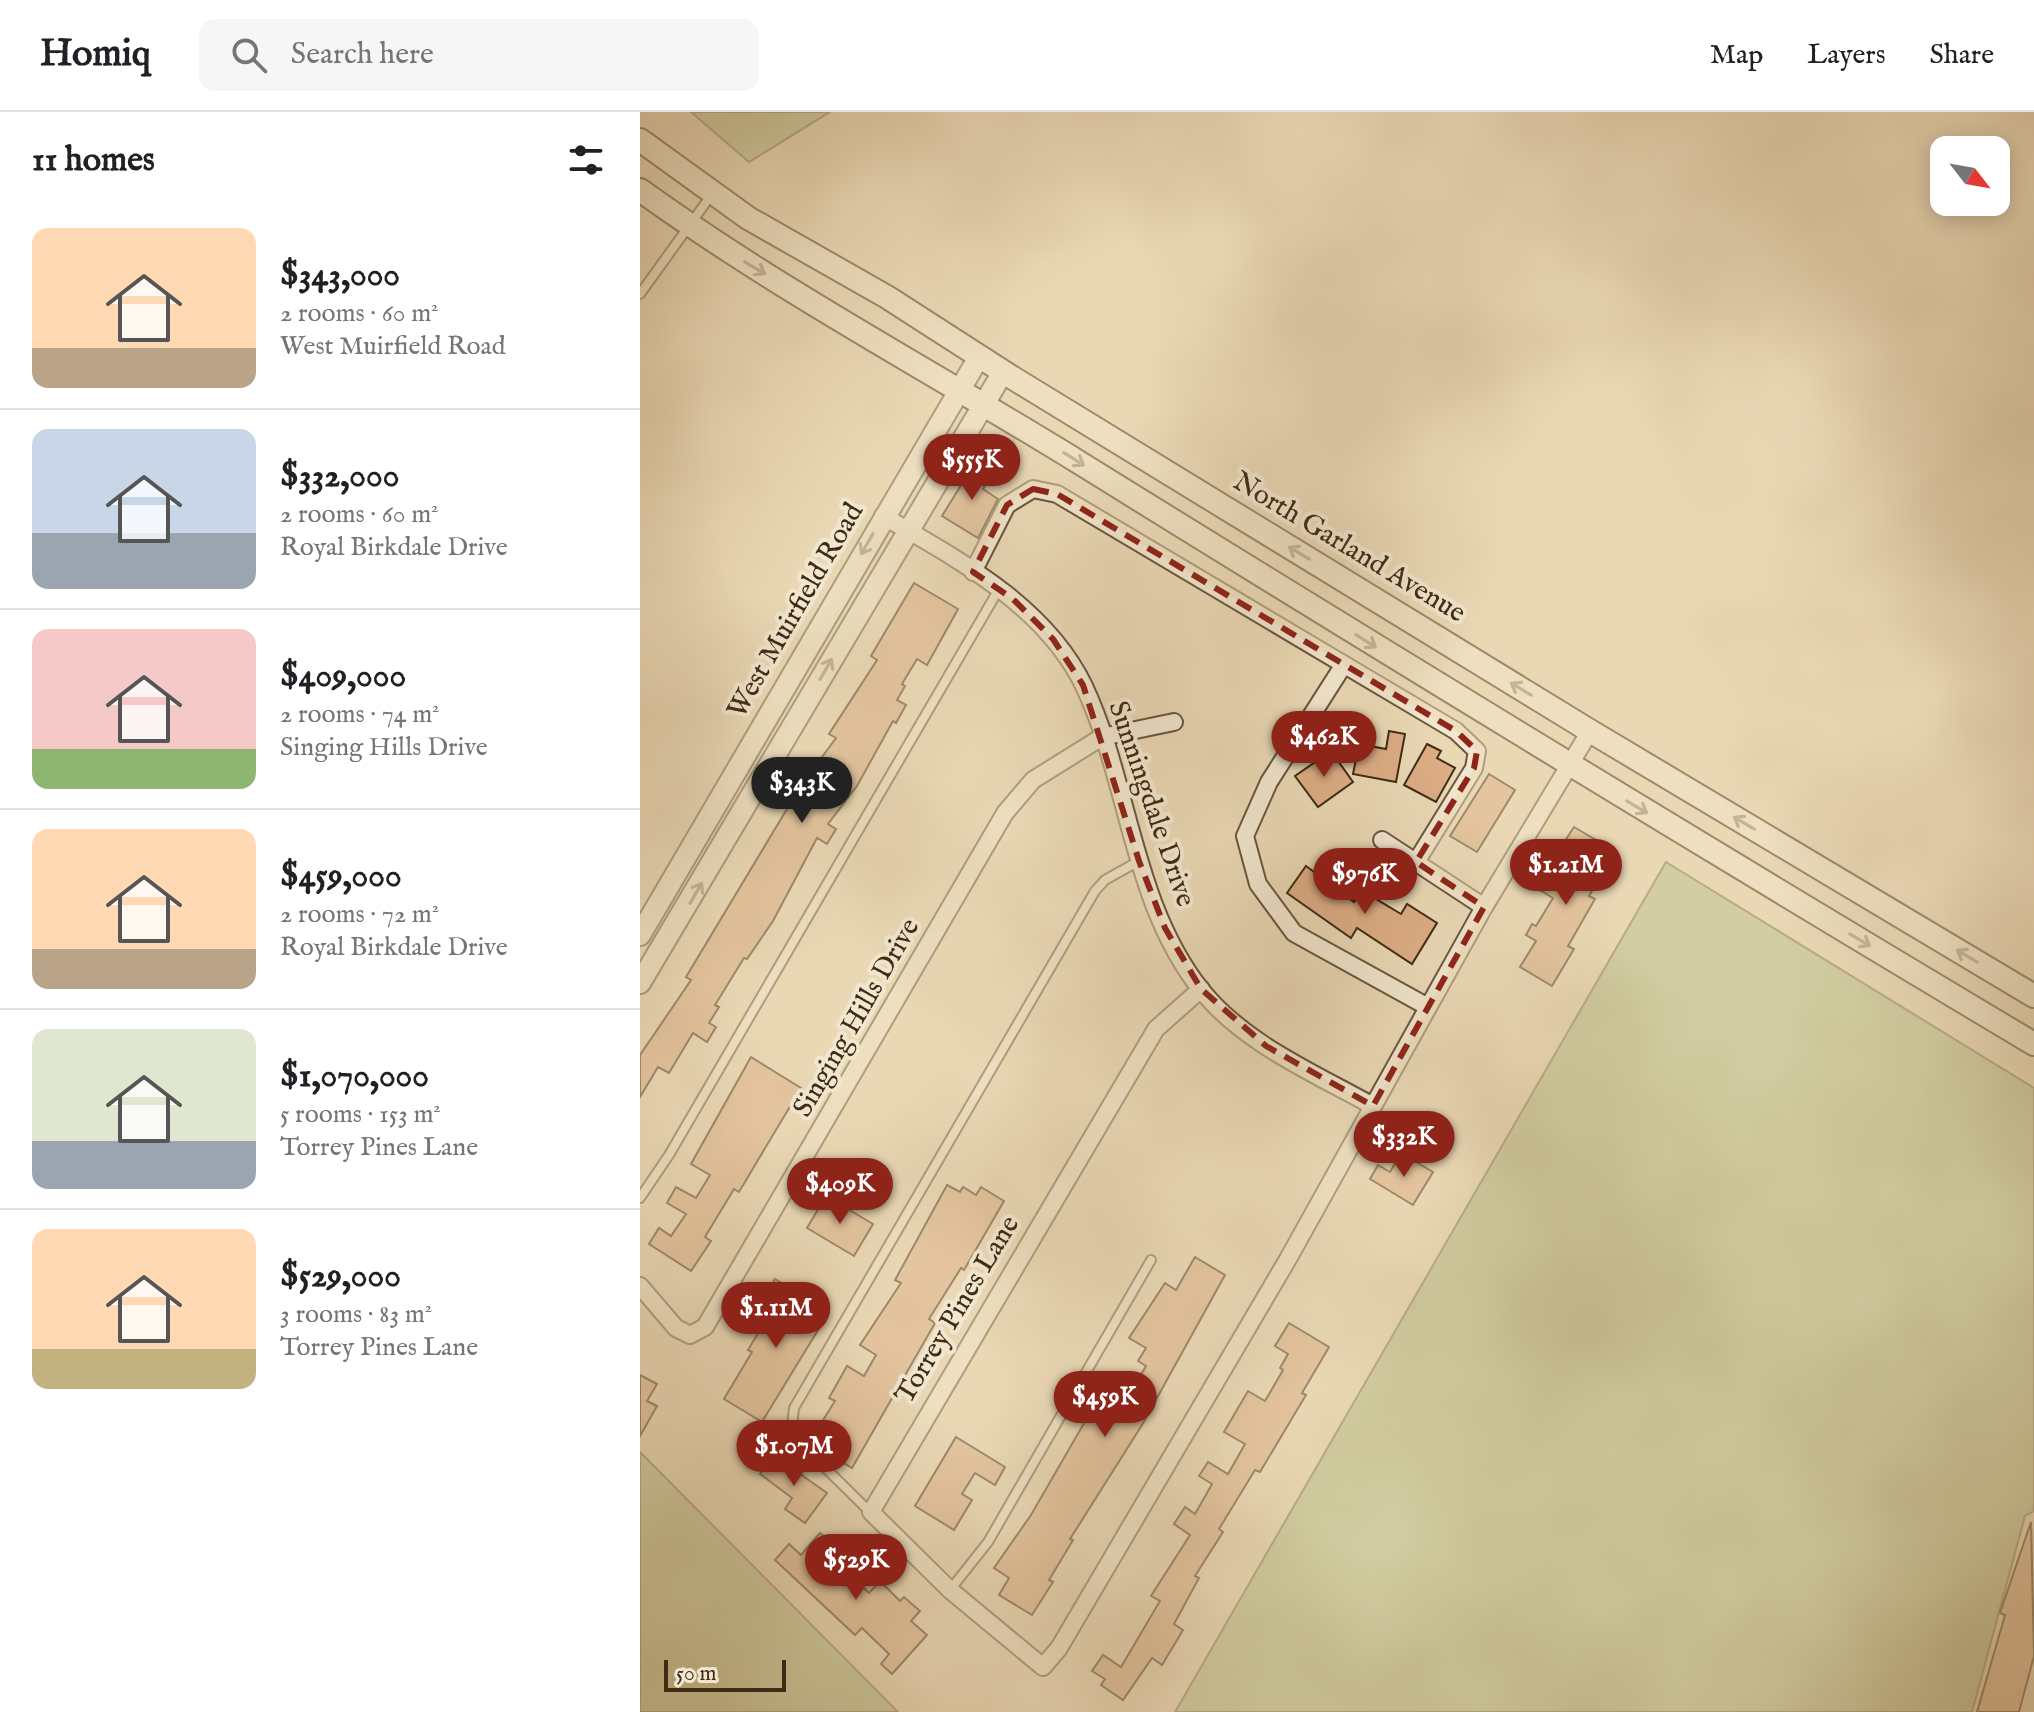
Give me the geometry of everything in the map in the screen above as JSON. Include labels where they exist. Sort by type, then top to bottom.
[{"type":"main road","name":"North Garland Avenue","points":[[640,140],[713,193],[1003,372],[1590,731],[2034,996]]},
{"type":"main road","points":[[640,190],[690,226],[983,403],[1570,767],[2034,1044]]},
{"type":"street","name":"West Muirfield Road","points":[[641,930],[979,357]]},
{"type":"street","name":"West Muirfield Road","points":[[640,983],[667,943],[907,530],[1003,372]]},
{"type":"street","points":[[973,572],[1007,505],[1033,489],[1057,494],[1456,731],[1477,751],[1474,768],[1416,862]]},
{"type":"street","name":"Sunningdale Drive","points":[[883,516],[1013,599],[1053,639],[1083,685],[1139,861],[1165,928],[1201,989],[1266,1046],[1373,1106]]},
{"type":"street","points":[[1343,666],[1269,782],[1245,836],[1258,884],[1294,933],[1428,1007]]},
{"type":"street","points":[[1102,737],[1174,722]]},
{"type":"street","points":[[871,1512],[950,1590],[1043,1667],[1059,1648],[1288,1259],[1484,907],[1590,731]]},
{"type":"street","name":"Singing Hills Drive","points":[[640,1286],[676,1328],[690,1335],[705,1327],[1005,813],[1033,780],[1102,737]]},
{"type":"street","points":[[1382,840],[1484,907]]},
{"type":"street","points":[[641,930],[667,943]]},
{"type":"street","name":"Torrey Pines Lane","points":[[871,1512],[1156,1029],[1201,989]]},
{"type":"lane","points":[[640,294],[713,193]]},
{"type":"lane","points":[[640,1198],[669,1155],[999,589]]},
{"type":"lane","points":[[871,1512],[796,1439],[792,1425],[794,1408],[1095,891],[1105,880],[1139,861]]},
{"type":"lane","points":[[950,1590],[988,1542],[1151,1260]]},
{"type":"highlighted area","points":[[1033,489],[1057,494],[1456,731],[1477,751],[1474,768],[1416,862],[1484,907],[1373,1106],[1266,1046],[1201,989],[1165,928],[1139,861],[1083,685],[1053,639],[1013,599],[973,572],[1007,505]]},
{"type":"green space","points":[[691,112],[830,112],[749,162]]},
{"type":"green space","points":[[1666,862],[2034,1088],[2034,1511],[2025,1516],[1972,1712],[1175,1712]]},
{"type":"green space","points":[[640,1452],[898,1712],[640,1712]]},
{"type":"building","points":[[976,461],[993,472],[983,489],[998,499],[978,538],[942,516]]},
{"type":"building","points":[[914,583],[958,609],[927,665],[917,659],[902,684],[905,686],[897,700],[906,705],[896,723],[893,721],[857,786],[828,824],[836,829],[827,844],[817,838],[773,921],[747,959],[744,958],[715,1005],[719,1007],[709,1023],[716,1027],[707,1042],[693,1033],[669,1073],[658,1067],[640,1097],[640,1055],[691,980],[686,977],[802,784],[836,738],[829,734],[877,660],[871,656]]},
{"type":"building","points":[[1389,731],[1405,734],[1396,782],[1353,774],[1359,744],[1386,749]]},
{"type":"building","points":[[1427,744],[1441,751],[1437,758],[1455,768],[1436,802],[1404,785]]},
{"type":"building","points":[[1331,751],[1353,782],[1318,807],[1295,776]]},
{"type":"building","points":[[1489,774],[1515,790],[1477,852],[1450,836]]},
{"type":"building","points":[[1574,827],[1615,851],[1589,896],[1595,899],[1568,946],[1574,949],[1552,986],[1520,967],[1536,941],[1526,935],[1532,924],[1536,926],[1553,898],[1538,889],[1549,872],[1560,878],[1578,849],[1565,841]]},
{"type":"building","points":[[1306,866],[1354,902],[1361,890],[1401,914],[1407,904],[1437,923],[1412,964],[1357,928],[1351,938],[1287,893]]},
{"type":"building","points":[[751,1057],[801,1088],[739,1192],[734,1189],[705,1237],[711,1241],[691,1271],[649,1244],[659,1228],[671,1236],[686,1214],[667,1203],[676,1187],[696,1198],[710,1175],[691,1164]]},
{"type":"building","points":[[1401,1153],[1433,1172],[1413,1205],[1370,1179],[1378,1165],[1390,1172]]},
{"type":"building","points":[[947,1185],[960,1192],[963,1187],[976,1195],[981,1187],[1004,1201],[964,1270],[961,1268],[929,1319],[935,1323],[852,1468],[822,1450],[833,1433],[820,1425],[835,1401],[829,1398],[847,1366],[864,1376],[876,1355],[860,1345],[901,1283],[895,1280]]},
{"type":"building","points":[[826,1196],[873,1224],[854,1256],[807,1228]]},
{"type":"building","points":[[1195,1257],[1225,1275],[1142,1425],[1070,1539],[1073,1540],[1049,1580],[1053,1582],[1032,1615],[999,1595],[1009,1578],[994,1568],[1031,1515],[1087,1418],[1091,1420],[1118,1381],[1132,1390],[1146,1366],[1138,1361],[1146,1348],[1129,1338],[1165,1283],[1176,1290]]},
{"type":"building","points":[[775,1279],[829,1312],[762,1422],[724,1399],[752,1352],[748,1350],[771,1311],[760,1304]]},
{"type":"building","points":[[1289,1323],[1329,1347],[1302,1393],[1306,1395],[1260,1472],[1255,1470],[1219,1529],[1223,1532],[1195,1576],[1199,1578],[1174,1624],[1183,1630],[1162,1665],[1152,1658],[1123,1700],[1101,1685],[1105,1679],[1092,1671],[1103,1655],[1121,1667],[1160,1601],[1151,1596],[1190,1535],[1174,1524],[1185,1507],[1195,1514],[1212,1484],[1199,1476],[1208,1462],[1228,1474],[1245,1444],[1224,1432],[1248,1391],[1265,1401],[1283,1370],[1280,1368],[1288,1354],[1275,1346]]},
{"type":"building","points":[[640,1375],[657,1384],[647,1401],[657,1406],[640,1436]]},
{"type":"building","points":[[956,1437],[1005,1467],[995,1485],[975,1473],[962,1494],[972,1500],[954,1530],[915,1506]]},
{"type":"building","points":[[773,1455],[827,1493],[805,1523],[785,1509],[792,1498],[760,1474]]},
{"type":"building","points":[[2031,1522],[2034,1656],[2019,1712],[1977,1712],[2005,1615],[2000,1613]]},
{"type":"building","points":[[820,1533],[836,1546],[825,1559],[849,1580],[852,1577],[869,1593],[880,1581],[900,1601],[904,1597],[920,1611],[911,1621],[927,1635],[892,1674],[881,1664],[889,1654],[862,1628],[855,1635],[775,1560],[789,1544],[801,1555]]}]
